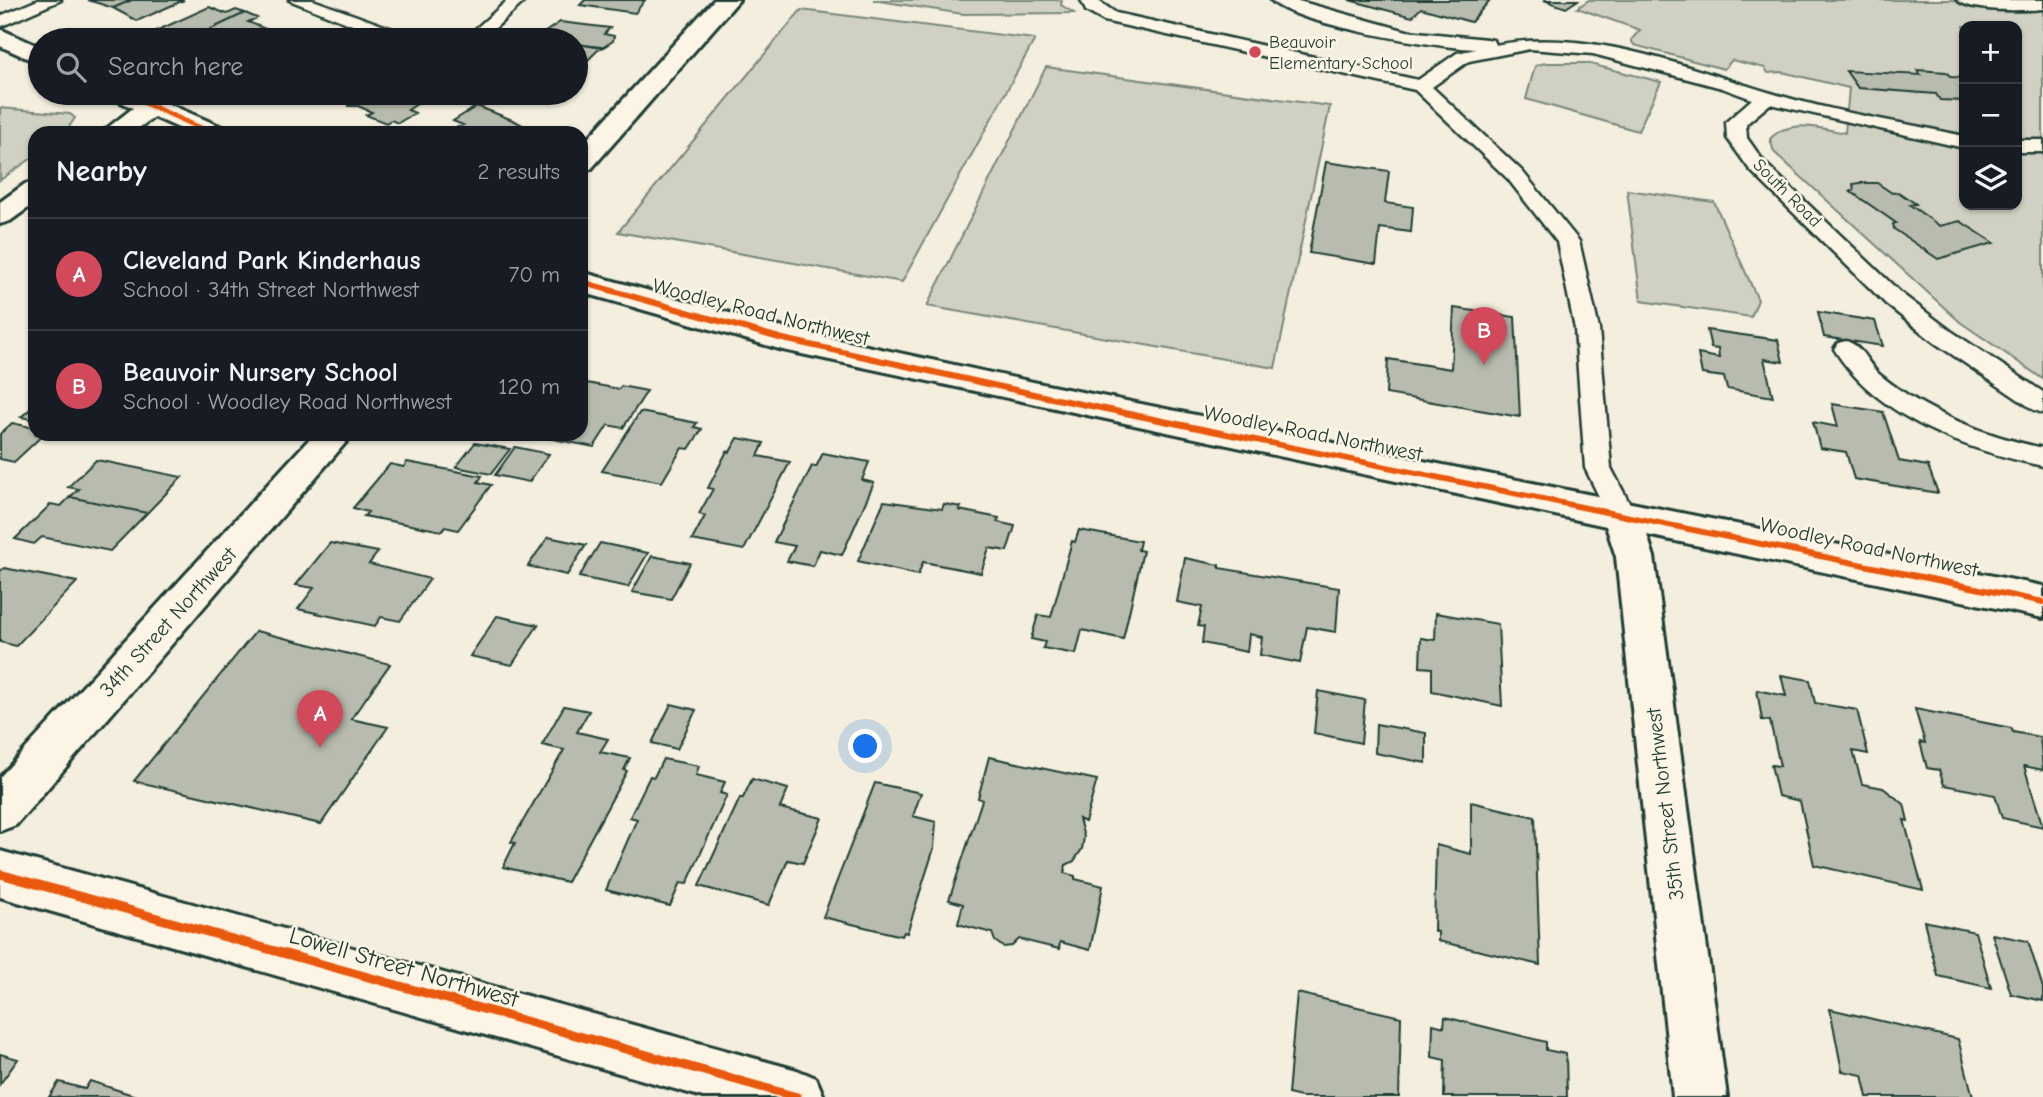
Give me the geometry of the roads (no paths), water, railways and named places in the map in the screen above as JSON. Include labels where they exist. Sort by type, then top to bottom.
[{"type":"street","points":[[588,155],[727,0]]},
{"type":"street","points":[[0,36],[28,51]]},
{"type":"street","points":[[124,126],[153,106],[197,126]]},
{"type":"street","points":[[0,215],[28,195]]},
{"type":"street","name":"Woodley Road Northwest","points":[[588,284],[796,342],[1047,397],[2043,602]]},
{"type":"street","name":"34th Street Northwest","points":[[0,810],[329,441]]},
{"type":"street","name":"35th Street Northwest","points":[[1621,514],[1635,557],[1700,1097]]},
{"type":"street","name":"Lowell Street Northwest","points":[[0,874],[797,1097]]},
{"type":"lane","points":[[0,22],[53,0]]},
{"type":"lane","points":[[297,0],[373,28]]},
{"type":"lane","points":[[486,28],[518,0]]},
{"type":"lane","points":[[1089,0],[1092,7],[1110,17],[1421,86],[1515,175],[1568,241],[1585,319],[1598,468],[1621,514]]},
{"type":"lane","points":[[1279,0],[1326,18],[1408,37],[1470,44],[1530,44],[1593,49],[1730,84],[1766,98],[1959,141]]},
{"type":"lane","points":[[1965,0],[2021,6],[2043,4]]},
{"type":"lane","points":[[1421,86],[1463,57],[1530,44]]},
{"type":"lane","name":"South Road","points":[[1766,98],[1736,122],[1737,138],[1757,166],[1894,299],[1943,337],[2043,404]]},
{"type":"lane","points":[[2022,146],[2043,146]]},
{"type":"lane","points":[[1846,349],[1870,380],[1935,422],[2015,451],[2043,457]]},
{"type":"place","name":"Beauvoir Elementary School","points":[[1255,52]]},
{"type":"place","name":"Beauvoir Nursery School","points":[[1484,365]]},
{"type":"place","name":"Cleveland Park Kinderhaus","points":[[320,748]]}]
